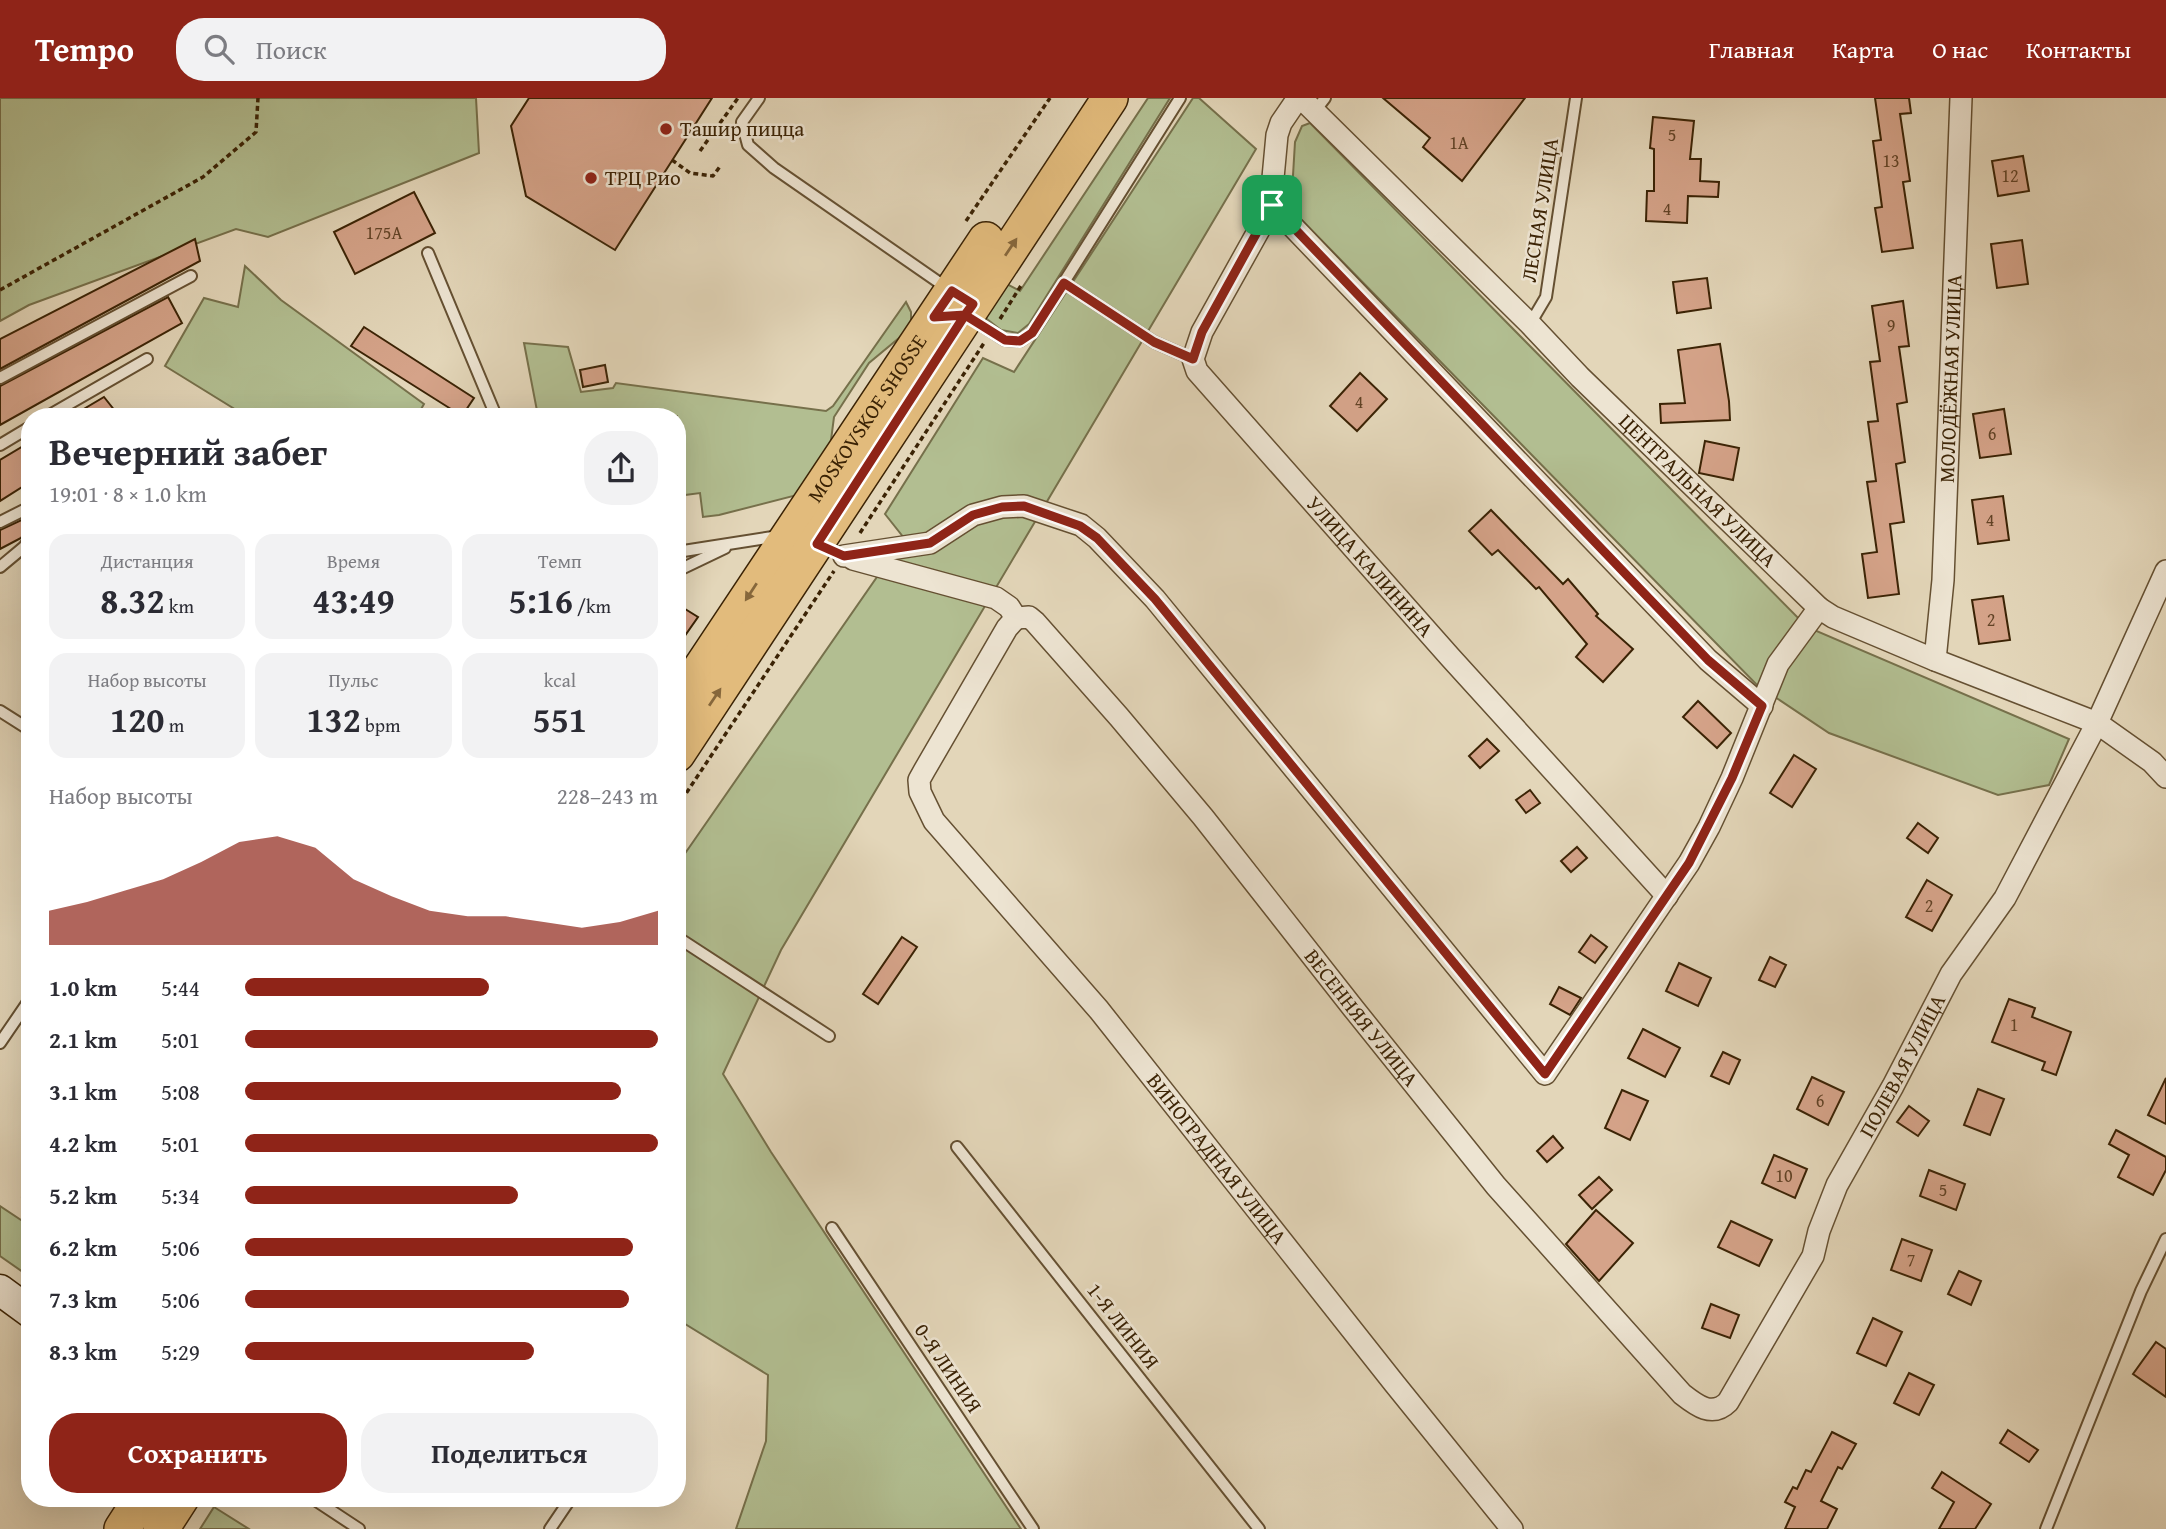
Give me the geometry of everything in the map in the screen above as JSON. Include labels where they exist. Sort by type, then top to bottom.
[{"type":"main road","name":"MOSKOVSKOE SHOSSE","points":[[686,741],[817,545],[1081,98]]},
{"type":"main road","name":"MOSKOVSKOE SHOSSE","points":[[954,310],[1110,98]]},
{"type":"main road","name":"MOSKOVSKOE SHOSSE","points":[[686,694],[817,545]]},
{"type":"main road","points":[[0,1290],[21,1305]]},
{"type":"main road","points":[[122,1529],[136,1507]]},
{"type":"main road","points":[[161,1529],[175,1507]]},
{"type":"street","name":"МОЛОДЁЖНАЯ УЛИЦА","points":[[1935,660],[1942,580],[1961,98]]},
{"type":"street","name":"ЦЕНТРАЛЬНАЯ УЛИЦА","points":[[1310,101],[1580,377],[1819,608],[1833,617],[1935,660],[2097,723],[2152,762],[2166,777]]},
{"type":"street","points":[[1193,359],[1202,332],[1271,207],[1277,135],[1282,123],[1310,101]]},
{"type":"street","points":[[1271,207],[1708,660],[1762,706]]},
{"type":"street","name":"УЛИЦА КАЛИНИНА","points":[[1193,359],[1204,381],[1667,896]]},
{"type":"street","points":[[817,545],[930,543],[973,515],[1002,507],[1024,506],[1080,526],[1097,538],[1155,599],[1545,1074],[1667,896],[1709,827],[1778,664],[1819,608]]},
{"type":"street","name":"ВЕСЕННЯЯ УЛИЦА","points":[[817,545],[996,598],[1009,607],[1016,618],[1029,617],[1035,622],[1203,817],[1361,1019],[1563,1264],[1682,1394],[1701,1408],[1716,1409]]},
{"type":"street","name":"ПОЛЕВАЯ УЛИЦА","points":[[1716,1409],[1728,1402],[1813,1256],[1827,1210],[1854,1152],[1893,1086],[1951,974],[2005,898],[2097,723],[2166,571]]},
{"type":"street","name":"ВИНОГРАДНАЯ УЛИЦА","points":[[1016,618],[1007,628],[919,780],[920,792],[934,821],[1099,1010],[1512,1529]]},
{"type":"lane","points":[[758,98],[742,122],[748,145],[763,160],[954,310],[1005,340],[1020,341],[1032,333],[1180,98]]},
{"type":"lane","name":"ЛЕСНАЯ УЛИЦА","points":[[1530,324],[1546,297],[1576,98]]},
{"type":"lane","points":[[428,253],[493,408]]},
{"type":"lane","points":[[0,378],[191,276]]},
{"type":"lane","points":[[1064,283],[1154,342],[1193,359]]},
{"type":"lane","points":[[62,408],[147,359]]},
{"type":"lane","points":[[0,444],[21,432]]},
{"type":"lane","points":[[0,522],[21,512]]},
{"type":"lane","points":[[686,550],[737,542],[817,545]]},
{"type":"lane","points":[[686,567],[737,542]]},
{"type":"lane","points":[[0,566],[21,549]]},
{"type":"lane","points":[[0,711],[21,724]]},
{"type":"lane","points":[[686,943],[829,1036]]},
{"type":"lane","points":[[0,1043],[21,1012]]},
{"type":"lane","name":"1-Я ЛИНИЯ","points":[[957,1147],[1259,1529]]},
{"type":"lane","name":"0-Я ЛИНИЯ","points":[[832,1228],[1033,1529]]},
{"type":"lane","points":[[2046,1529],[2141,1291],[2166,1239]]},
{"type":"lane","points":[[326,1507],[359,1529]]},
{"type":"lane","points":[[550,1529],[565,1507]]},
{"type":"path","points":[[0,290],[203,177],[256,132],[258,98]]},
{"type":"path","points":[[700,151],[738,98]]},
{"type":"path","points":[[960,230],[1049,98]]},
{"type":"path","points":[[672,160],[690,173],[713,176],[721,165]]},
{"type":"green space","points":[[0,98],[476,98],[479,153],[268,237],[236,229],[29,305],[0,321]]},
{"type":"green space","points":[[1148,98],[1170,98],[1029,324],[1018,333],[1001,330],[983,316],[1005,283],[1020,291]]},
{"type":"green space","points":[[1193,98],[1199,98],[1256,149],[781,950],[723,1074],[771,1152],[1021,1529],[736,1529],[766,1441],[768,1375],[686,1325],[686,852],[904,538],[885,514],[983,358],[1014,372]]},
{"type":"green space","points":[[1310,123],[1807,627],[2069,739],[2049,785],[1998,795],[1829,733],[1757,685],[1291,209],[1295,142],[1302,126]]},
{"type":"green space","points":[[245,266],[281,300],[424,404],[422,408],[233,408],[165,366],[204,298],[238,307]]},
{"type":"green space","points":[[906,302],[911,312],[911,325],[869,363],[834,417],[830,448],[805,493],[703,517],[700,493],[686,495],[686,408],[536,408],[524,343],[568,347],[581,392],[613,388],[616,383],[826,411],[833,406]]},
{"type":"green space","points":[[0,1206],[21,1220],[21,1271],[0,1256]]},
{"type":"green space","points":[[214,1507],[249,1529],[200,1529]]},
{"type":"building","name":"ТРЦ Рио","points":[[529,98],[712,98],[615,250],[526,196],[511,126]]},
{"type":"building","points":[[1383,98],[1525,98],[1462,181],[1423,147],[1430,138]]},
{"type":"building","points":[[1875,98],[1909,98],[1911,113],[1900,114],[1910,181],[1903,182],[1913,248],[1882,252],[1875,208],[1882,207],[1873,141],[1881,140]]},
{"type":"building","points":[[1653,117],[1694,121],[1690,159],[1701,159],[1700,181],[1719,182],[1718,197],[1688,196],[1687,223],[1646,221],[1647,191],[1654,191],[1654,149],[1650,148]]},
{"type":"building","points":[[2023,156],[2029,191],[1998,196],[1992,161]]},
{"type":"building","points":[[414,192],[435,233],[355,274],[334,232]]},
{"type":"building","points":[[195,239],[200,261],[0,369],[0,339]]},
{"type":"building","points":[[2022,240],[2028,284],[1997,288],[1991,244]]},
{"type":"building","points":[[1707,278],[1711,308],[1677,313],[1673,282]]},
{"type":"building","points":[[168,297],[182,323],[30,408],[21,408],[21,413],[0,425],[0,386]]},
{"type":"building","points":[[1903,301],[1909,346],[1899,347],[1907,402],[1897,404],[1905,462],[1896,464],[1904,522],[1890,524],[1899,594],[1868,598],[1862,554],[1877,552],[1867,482],[1876,481],[1868,422],[1878,421],[1870,362],[1880,361],[1872,306]]},
{"type":"building","points":[[364,327],[474,398],[467,408],[449,408],[351,346]]},
{"type":"building","points":[[1720,344],[1730,420],[1661,423],[1660,404],[1685,403],[1678,350]]},
{"type":"building","points":[[605,365],[608,382],[583,387],[580,370]]},
{"type":"building","points":[[1360,373],[1387,399],[1357,431],[1330,406]]},
{"type":"building","points":[[104,397],[113,408],[85,408]]},
{"type":"building","points":[[2004,409],[2011,454],[1980,458],[1973,414]]},
{"type":"building","points":[[1705,441],[1739,448],[1733,480],[1699,473]]},
{"type":"building","points":[[21,447],[21,488],[0,501],[0,460]]},
{"type":"building","points":[[2003,496],[2009,540],[1978,544],[1972,500]]},
{"type":"building","points":[[1491,510],[1563,584],[1568,579],[1598,614],[1596,616],[1633,649],[1603,682],[1576,657],[1587,644],[1539,587],[1536,589],[1498,550],[1492,555],[1469,531]]},
{"type":"building","points":[[21,520],[21,538],[0,549],[0,530]]},
{"type":"building","points":[[2003,596],[2010,640],[1979,644],[1972,600]]},
{"type":"building","points":[[686,610],[698,617],[686,634]]},
{"type":"building","points":[[1698,701],[1731,733],[1717,748],[1683,717]]},
{"type":"building","points":[[1487,739],[1499,751],[1480,768],[1469,756]]},
{"type":"building","points":[[1794,755],[1816,769],[1792,807],[1770,793]]},
{"type":"building","points":[[1530,790],[1540,803],[1526,813],[1516,800]]},
{"type":"building","points":[[1918,823],[1938,838],[1928,853],[1907,838]]},
{"type":"building","points":[[1577,847],[1587,858],[1571,872],[1561,861]]},
{"type":"building","points":[[1927,880],[1952,895],[1932,931],[1906,917]]},
{"type":"building","points":[[1591,935],[1607,947],[1595,963],[1579,952]]},
{"type":"building","points":[[902,937],[917,947],[878,1004],[863,994]]},
{"type":"building","points":[[1770,957],[1786,965],[1775,987],[1759,980]]},
{"type":"building","points":[[1679,963],[1711,978],[1698,1006],[1666,991]]},
{"type":"building","points":[[1559,987],[1581,998],[1570,1015],[1550,1004]]},
{"type":"building","points":[[2009,999],[2035,1008],[2032,1017],[2071,1032],[2056,1075],[2042,1070],[2045,1062],[1992,1042]]},
{"type":"building","points":[[1643,1029],[1680,1048],[1665,1077],[1628,1058]]},
{"type":"building","points":[[1723,1052],[1740,1060],[1729,1084],[1711,1076]]},
{"type":"building","points":[[1812,1077],[1844,1092],[1828,1125],[1797,1109]]},
{"type":"building","points":[[2166,1078],[2166,1124],[2148,1115]]},
{"type":"building","points":[[1978,1089],[2004,1099],[1990,1135],[1964,1125]]},
{"type":"building","points":[[1622,1090],[1648,1101],[1630,1140],[1605,1128]]},
{"type":"building","points":[[1909,1106],[1929,1121],[1918,1136],[1897,1122]]},
{"type":"building","points":[[2116,1130],[2166,1157],[2166,1170],[2153,1195],[2118,1177],[2129,1155],[2109,1144]]},
{"type":"building","points":[[1553,1136],[1563,1148],[1547,1162],[1537,1151]]},
{"type":"building","points":[[1774,1155],[1807,1169],[1795,1198],[1762,1183]]},
{"type":"building","points":[[1929,1170],[1965,1184],[1956,1210],[1920,1196]]},
{"type":"building","points":[[1599,1177],[1612,1190],[1592,1209],[1579,1195]]},
{"type":"building","points":[[1596,1210],[1633,1243],[1599,1281],[1566,1244]]},
{"type":"building","points":[[1731,1221],[1772,1240],[1759,1266],[1718,1247]]},
{"type":"building","points":[[1902,1239],[1932,1250],[1921,1281],[1891,1270]]},
{"type":"building","points":[[1959,1271],[1981,1281],[1971,1305],[1948,1294]]},
{"type":"building","points":[[1711,1304],[1739,1315],[1730,1338],[1702,1328]]},
{"type":"building","points":[[1873,1318],[1902,1332],[1886,1366],[1857,1353]]},
{"type":"building","points":[[2156,1342],[2166,1349],[2166,1397],[2133,1374]]},
{"type":"building","points":[[1909,1373],[1934,1385],[1919,1415],[1894,1403]]},
{"type":"building","points":[[2008,1430],[2038,1450],[2029,1462],[2000,1443]]},
{"type":"building","points":[[1832,1432],[1856,1444],[1842,1469],[1838,1467],[1821,1501],[1837,1509],[1827,1529],[1785,1529],[1795,1507],[1785,1502],[1793,1487],[1797,1489],[1806,1470],[1811,1472]]},
{"type":"building","points":[[1942,1472],[1991,1504],[1975,1529],[1939,1529],[1954,1502],[1932,1488]]},
{"type":"place","name":"Ташир пицца","points":[[666,129]]},
{"type":"place","name":"ТРЦ Рио","points":[[591,178]]},
{"type":"route","points":[[1272,205],[1202,332],[1193,359],[1154,342],[1064,283],[1032,333],[1020,341],[1005,340],[965,315],[934,317],[952,291],[973,304],[965,315],[817,544],[844,556],[930,543],[973,515],[1002,507],[1024,506],[1053,514],[1080,526],[1097,538],[1155,599],[1545,1074],[1689,863],[1732,778],[1762,706],[1708,660],[1272,205]]}]
